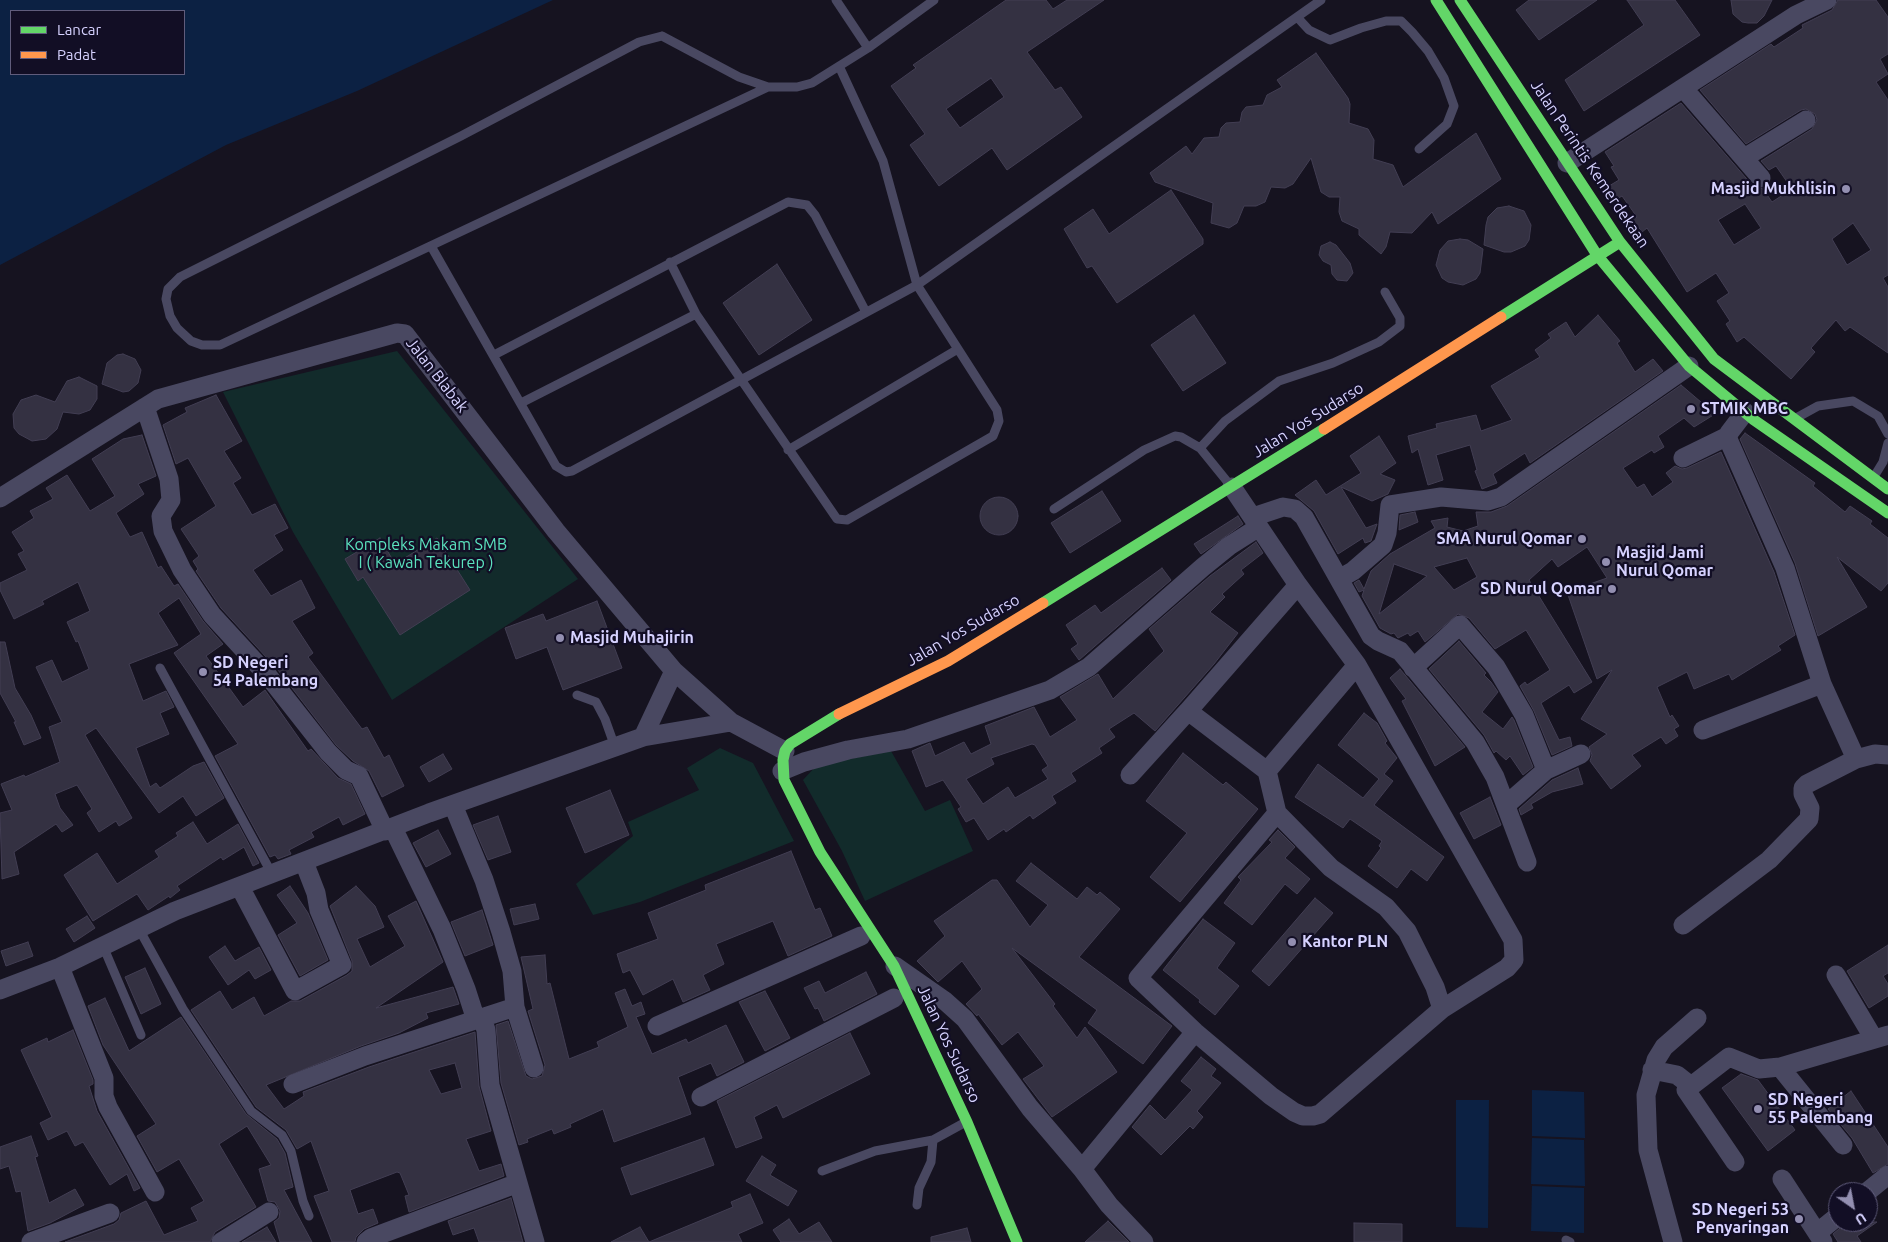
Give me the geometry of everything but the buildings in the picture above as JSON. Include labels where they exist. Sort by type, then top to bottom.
[{"type":"main road","points":[[1436,0],[1597,255],[1689,366],[1745,412],[1854,492],[1888,513]]},
{"type":"main road","name":"Jalan Perintis Kemerdekaan","points":[[1460,0],[1620,242],[1714,358],[1872,479],[1888,488]]},
{"type":"main road","points":[[1522,138],[1542,124]]},
{"type":"main road","name":"Jalan Yos Sudarso","points":[[785,751],[796,740],[830,718],[948,661],[1232,487],[1620,242]]},
{"type":"main road","points":[[782,771],[785,751]]},
{"type":"main road","name":"Jalan Yos Sudarso","points":[[782,771],[796,806],[820,852],[894,966],[921,1020],[967,1122],[1017,1242]]},
{"type":"main road","points":[[853,904],[863,940]]},
{"type":"street","points":[[1567,163],[1796,15],[1827,0]]},
{"type":"street","points":[[1684,89],[1762,178]]},
{"type":"street","points":[[1744,158],[1806,120]]},
{"type":"street","name":"Jalan Blabak","points":[[0,498],[145,407],[169,395],[397,333],[405,334],[556,531],[674,671],[731,722],[785,751]]},
{"type":"street","points":[[1339,579],[1353,571],[1383,545],[1387,533],[1390,505],[1441,497],[1488,501],[1501,497],[1689,366]]},
{"type":"street","points":[[145,407],[169,479],[171,500],[161,516],[162,531],[182,570],[212,614],[269,676],[328,752],[346,770],[359,776],[442,929],[479,1019],[486,1030],[490,1085],[535,1242]]},
{"type":"street","points":[[1683,458],[1728,436],[1745,412]]},
{"type":"street","points":[[1728,436],[1785,568],[1822,684],[1856,759]]},
{"type":"street","points":[[1232,487],[1298,585],[1357,665],[1513,940],[1514,960],[1507,968],[1442,1008],[1320,1114],[1313,1116],[1303,1116],[1284,1106],[1195,1032],[1138,978],[1278,813]]},
{"type":"street","points":[[782,771],[804,762],[848,750],[908,739],[1050,690],[1089,667],[1256,522],[1283,507],[1300,512],[1371,636],[1396,648],[1475,742],[1495,777],[1527,862]]},
{"type":"street","points":[[1130,775],[1298,585]]},
{"type":"street","points":[[1413,668],[1460,626],[1496,667],[1526,722],[1546,770]]},
{"type":"street","points":[[1267,771],[1357,665]]},
{"type":"street","points":[[643,737],[674,671]]},
{"type":"street","points":[[1703,730],[1822,684]]},
{"type":"street","points":[[1188,711],[1267,771],[1278,813],[1332,868],[1386,907],[1406,931],[1435,986],[1442,1008]]},
{"type":"street","points":[[2,985],[60,966],[175,911],[453,805],[643,737],[731,722]]},
{"type":"street","points":[[1506,805],[1546,770],[1581,754]]},
{"type":"street","points":[[1684,925],[1768,860],[1809,819],[1810,808],[1803,794],[1803,788],[1807,784],[1856,759],[1875,754],[1888,755]]},
{"type":"street","points":[[453,805],[484,880],[501,932],[512,970],[516,1007],[534,1068]]},
{"type":"street","points":[[240,887],[295,991],[342,965],[319,910],[316,893],[304,862]]},
{"type":"street","points":[[657,1026],[863,940]]},
{"type":"street","points":[[60,966],[104,1078],[104,1096],[108,1107],[155,1192]]},
{"type":"street","points":[[894,966],[946,1001],[965,1019],[1030,1108],[1082,1169],[1109,1205],[1144,1242]]},
{"type":"street","points":[[1735,1162],[1686,1092],[1729,1057],[1759,1069],[1780,1067],[1881,1037],[1836,975]]},
{"type":"street","points":[[701,1096],[893,996]]},
{"type":"street","points":[[293,1084],[365,1056],[516,1007]]},
{"type":"street","points":[[1673,1242],[1648,1150],[1646,1095],[1652,1070],[1664,1047],[1697,1018]]},
{"type":"street","points":[[1082,1169],[1195,1032]]},
{"type":"street","points":[[1780,1067],[1843,1145]]},
{"type":"street","points":[[1652,1070],[1677,1075],[1691,1086]]},
{"type":"street","points":[[1878,1183],[1888,1175]]},
{"type":"street","points":[[1782,1179],[1820,1238],[1828,1228]]},
{"type":"street","points":[[366,1242],[371,1238],[518,1183]]},
{"type":"street","points":[[221,1242],[269,1212]]},
{"type":"street","points":[[30,1242],[110,1213]]},
{"type":"lane","points":[[836,0],[868,48]]},
{"type":"lane","points":[[768,87],[220,345],[202,345],[191,341],[178,328],[170,316],[166,299],[168,289],[180,277],[461,136],[639,42],[654,36],[670,38],[738,77],[768,87],[797,87],[812,83],[868,48],[934,0]]},
{"type":"lane","points":[[430,246],[556,466],[566,472],[917,285],[1321,0]]},
{"type":"lane","points":[[1297,17],[1309,30],[1330,40],[1386,21],[1401,21],[1412,32],[1428,51],[1444,78],[1454,106],[1447,124],[1419,149]]},
{"type":"lane","points":[[670,262],[696,314],[833,515],[841,521],[847,520],[993,436],[1000,421],[997,410],[917,285],[883,161],[839,66]]},
{"type":"lane","points":[[494,355],[788,202],[798,202],[807,205],[815,215],[866,312]]},
{"type":"lane","points":[[1200,448],[1225,421],[1279,381],[1333,363],[1379,342],[1400,326],[1400,318],[1385,292]]},
{"type":"lane","points":[[521,403],[696,314]]},
{"type":"lane","points":[[788,450],[958,349]]},
{"type":"lane","points":[[1793,419],[1818,406],[1853,401],[1878,416],[1888,434]]},
{"type":"lane","points":[[1054,509],[1144,450],[1171,437],[1181,436],[1200,448],[1232,487]]},
{"type":"lane","points":[[1872,479],[1884,462],[1888,443]]},
{"type":"lane","points":[[160,668],[272,874]]},
{"type":"lane","points":[[577,695],[596,702],[605,719],[615,747]]},
{"type":"lane","points":[[142,927],[183,1009],[251,1111],[282,1135],[291,1151],[303,1201],[309,1216]]},
{"type":"lane","points":[[103,946],[141,1035]]},
{"type":"lane","points":[[822,1171],[875,1151],[933,1140],[967,1122]]},
{"type":"lane","points":[[917,1205],[919,1188],[931,1162],[933,1140]]},
{"type":"green space","name":"Kompleks Makam SMB I ( Kawah Tekurep )","points":[[397,351],[578,579],[392,700],[293,532],[223,392]]},
{"type":"green space","points":[[720,748],[753,763],[794,841],[640,902],[593,915],[576,884],[633,836],[628,822],[699,790],[687,768]]},
{"type":"green space","points":[[891,751],[925,811],[950,800],[973,851],[865,901],[842,851],[803,780],[817,765]]},
{"type":"water","points":[[0,0],[553,0],[357,91],[226,145],[0,265]]},
{"type":"water","points":[[1532,1090],[1584,1092],[1585,1138],[1532,1136]]},
{"type":"water","points":[[1456,1100],[1489,1100],[1488,1228],[1456,1227]]},
{"type":"water","points":[[1532,1138],[1584,1140],[1585,1186],[1531,1184]]},
{"type":"water","points":[[1532,1186],[1584,1188],[1584,1233],[1531,1231]]},
{"type":"traffic: fast","points":[[1436,0],[1597,255]]},
{"type":"traffic: fast","points":[[1460,0],[1620,242]]},
{"type":"traffic: fast","points":[[1501,317],[1620,242],[1714,359],[1888,489]]},
{"type":"traffic: fast","points":[[1597,255],[1689,366],[1754,420],[1888,513]]},
{"type":"traffic: fast","points":[[1043,603],[1324,429]]},
{"type":"traffic: fast","points":[[839,714],[790,744],[785,751],[783,760],[784,780],[820,852],[894,966],[967,1122],[1017,1242]]},
{"type":"traffic: slow","points":[[1324,429],[1501,317]]},
{"type":"traffic: slow","points":[[839,714],[948,661],[1043,603]]},
{"type":"place","name":"Masjid Mukhlisin","points":[[1846,189]]},
{"type":"place","name":"STMIK MBC","points":[[1691,409]]},
{"type":"place","name":"SMA Nurul Qomar","points":[[1582,539]]},
{"type":"place","name":"Masjid Jami Nurul Qomar","points":[[1606,562]]},
{"type":"place","name":"SD Nurul Qomar","points":[[1612,589]]},
{"type":"place","name":"Masjid Muhajirin","points":[[560,638]]},
{"type":"place","name":"SD Negeri 54 Palembang","points":[[203,672]]},
{"type":"place","name":"Kantor PLN","points":[[1292,942]]},
{"type":"place","name":"SD Negeri 55 Palembang","points":[[1758,1109]]},
{"type":"place","name":"SD Negeri 53 Penyaringan","points":[[1799,1219]]}]
